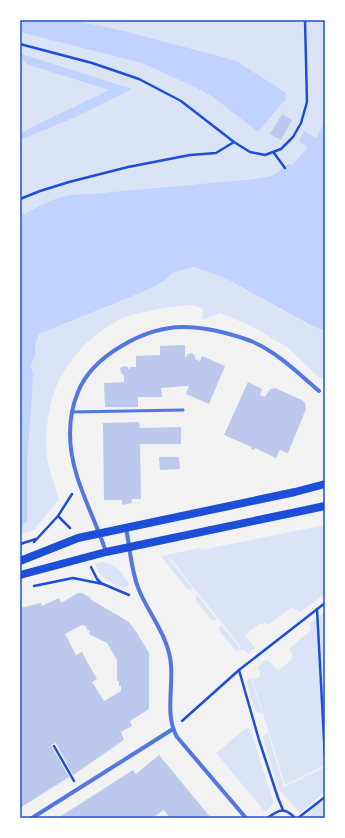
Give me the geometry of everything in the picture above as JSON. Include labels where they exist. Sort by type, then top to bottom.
[{"type":"main road","points":[[20,561],[78,538],[325,484]]},
{"type":"main road","points":[[20,575],[130,546],[325,506]]},
{"type":"street","points":[[106,552],[100,533],[79,484],[70,451],[72,412],[78,391],[88,375],[99,362],[135,338],[158,331],[182,327],[207,328],[231,334],[252,342],[278,357],[319,391]]},
{"type":"street","points":[[126,527],[136,584],[163,635],[169,653],[172,667],[171,717],[173,729],[177,738],[246,818]]},
{"type":"street","points":[[32,818],[173,729]]},
{"type":"lane","points":[[72,412],[183,410]]},
{"type":"path","points":[[20,44],[92,63],[139,79],[181,101],[234,142],[250,152],[265,155],[274,153],[281,149],[293,137],[301,123],[307,102],[305,20]]},
{"type":"path","points":[[20,199],[62,184],[128,167],[190,155],[216,153],[234,142]]},
{"type":"path","points":[[274,153],[285,168]]},
{"type":"path","points":[[20,544],[37,539],[58,516],[79,484]]},
{"type":"path","points":[[32,586],[73,578],[103,584],[145,601]]},
{"type":"path","points":[[173,729],[239,670],[325,603]]},
{"type":"path","points":[[317,609],[324,716],[325,758]]},
{"type":"path","points":[[239,670],[261,747],[283,810]]},
{"type":"path","points":[[54,746],[78,788]]},
{"type":"path","points":[[298,818],[325,797]]},
{"type":"path","points":[[267,818],[277,811],[283,810],[290,813],[295,818]]},
{"type":"shaded area","points":[[20,20],[325,20],[324,123],[316,138],[312,136],[309,147],[292,165],[273,176],[254,179],[70,195],[53,200],[20,216]]},
{"type":"shaded area","points":[[194,267],[227,279],[309,325],[325,331],[325,379],[318,377],[287,347],[251,326],[220,313],[202,320],[203,308],[188,305],[172,307],[143,312],[119,320],[106,327],[83,346],[65,370],[58,384],[52,398],[49,412],[46,440],[48,462],[59,499],[34,530],[20,534],[20,527],[27,522],[27,461],[33,375],[31,365],[35,356],[35,346],[39,334],[150,289],[167,279],[172,273]]},
{"type":"shaded area","points":[[325,525],[325,594],[300,612],[292,607],[268,625],[265,623],[259,624],[245,635],[255,648],[248,654],[245,650],[240,650],[237,652],[220,632],[219,627],[221,625],[240,648],[241,647],[170,558],[169,559],[193,589],[187,589],[161,556],[200,548],[201,550]]},
{"type":"shaded area","points":[[102,562],[118,569],[129,584],[128,586],[122,588],[102,576],[95,564]]},
{"type":"shaded area","points":[[197,594],[217,620],[214,621],[210,619],[195,599]]},
{"type":"shaded area","points":[[325,612],[325,765],[285,785],[252,678],[256,679],[260,676],[260,671],[257,667],[267,659],[278,671],[291,660],[292,653],[289,649],[311,630],[309,624]]},
{"type":"shaded area","points":[[251,678],[262,713],[258,713],[255,710],[247,684],[248,680]]},
{"type":"shaded area","points":[[246,728],[250,729],[251,731],[273,801],[272,806],[265,812],[216,753]]},
{"type":"shaded area","points":[[268,733],[284,787],[325,767],[325,792],[300,813],[279,790],[263,739],[265,734]]},
{"type":"shaded area","points":[[325,802],[325,818],[306,818],[314,807]]},
{"type":"water","points":[[20,20],[72,20],[128,32],[222,57],[238,62],[286,93],[285,100],[258,132],[213,97],[197,88],[142,63],[20,32]]},
{"type":"water","points":[[20,54],[132,89],[73,118],[20,140],[20,133],[109,90],[26,64],[25,61],[20,60]]},
{"type":"water","points":[[325,114],[325,331],[310,325],[227,279],[194,267],[172,273],[167,279],[150,289],[39,334],[35,346],[35,356],[31,365],[33,375],[27,461],[27,522],[20,527],[20,216],[53,200],[70,195],[254,179],[272,176],[288,164],[292,165],[308,147],[299,141],[304,131],[316,138],[324,123]]},
{"type":"building","points":[[282,114],[292,120],[281,140],[270,134]]},
{"type":"building","points":[[185,345],[185,358],[188,354],[192,353],[195,356],[195,359],[200,361],[202,356],[225,366],[209,404],[186,394],[189,386],[186,386],[161,388],[162,397],[138,397],[138,407],[105,407],[104,383],[124,382],[124,375],[121,373],[120,368],[124,366],[128,367],[130,370],[130,367],[136,367],[136,356],[160,355],[160,346]]},
{"type":"building","points":[[248,382],[262,389],[260,395],[265,397],[270,389],[275,388],[302,400],[305,403],[306,409],[288,453],[280,450],[276,458],[255,448],[254,450],[251,449],[252,447],[224,435]]},
{"type":"building","points":[[139,422],[140,428],[181,427],[181,444],[140,444],[141,499],[132,499],[132,503],[122,505],[122,500],[104,500],[103,423]]},
{"type":"building","points":[[159,457],[179,457],[180,469],[160,470]]},
{"type":"building","points":[[78,593],[82,593],[129,622],[149,653],[149,709],[130,721],[132,726],[121,732],[124,740],[73,775],[56,743],[51,745],[69,777],[20,808],[20,608],[41,603],[42,606],[59,598],[61,603]],"holes":[[[82,625],[87,627],[86,629],[90,631],[89,634],[107,643],[117,660],[117,681],[119,681],[121,691],[104,701],[92,682],[97,679],[82,652],[76,655],[65,634]]]},
{"type":"building","points":[[159,755],[211,818],[170,818],[164,810],[152,818],[58,818],[133,770],[136,774]]}]
